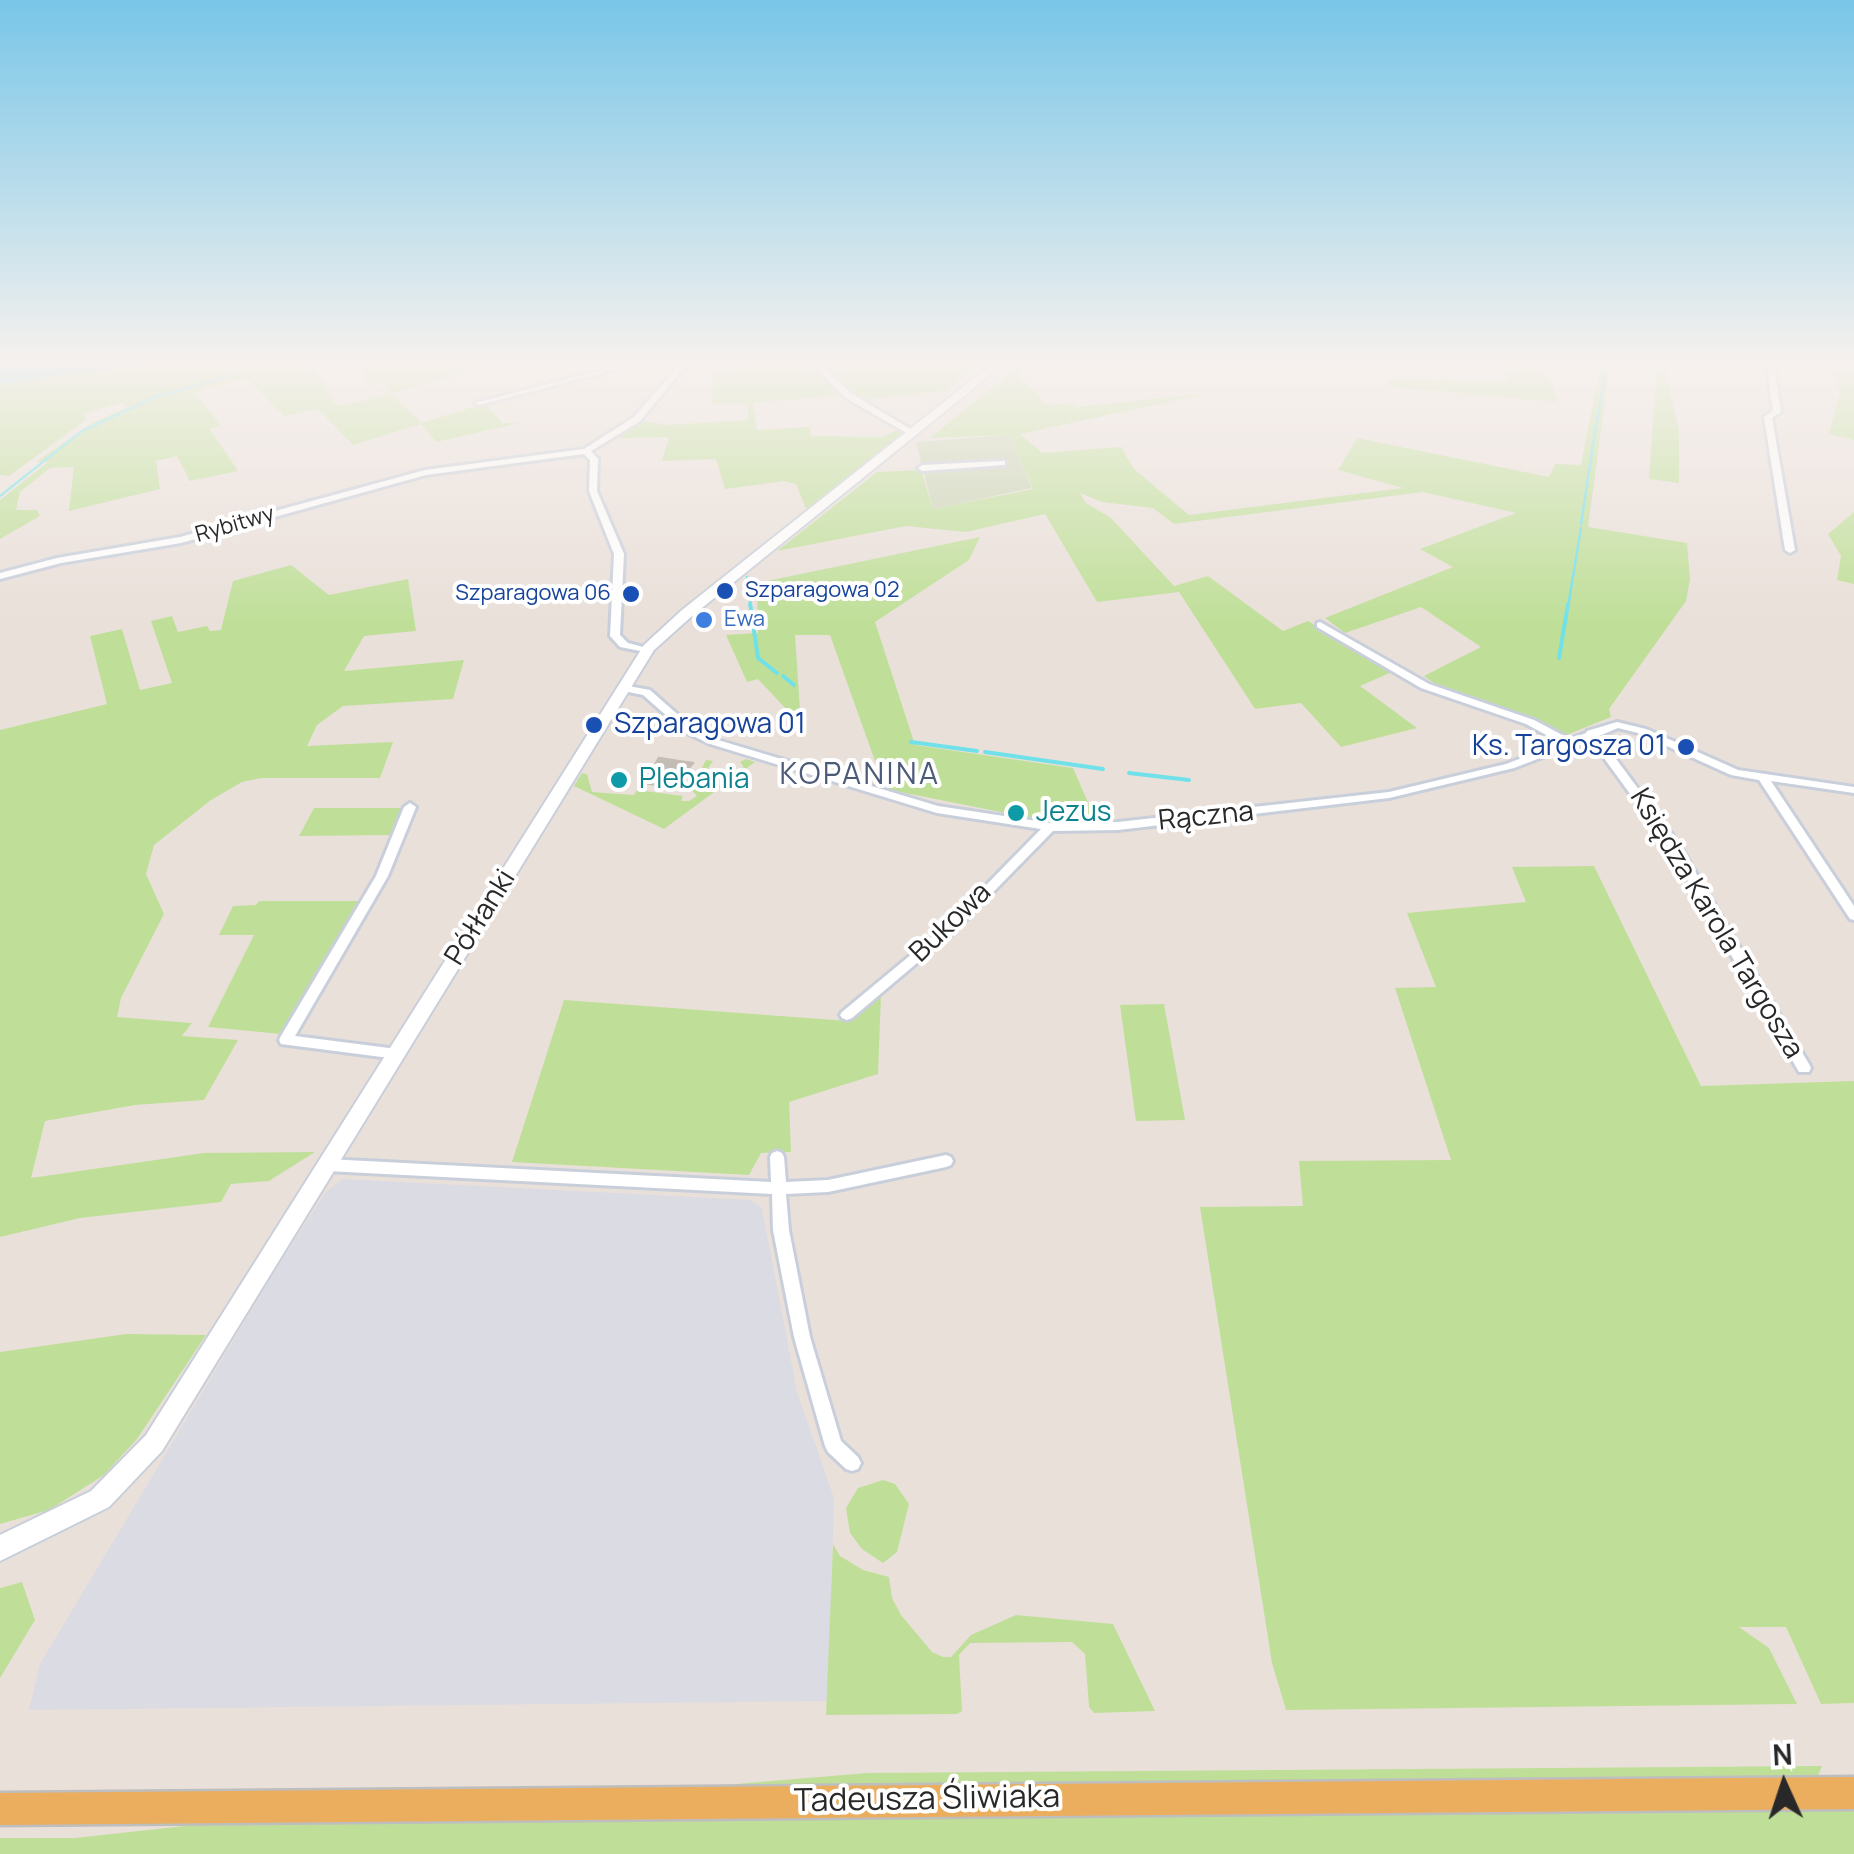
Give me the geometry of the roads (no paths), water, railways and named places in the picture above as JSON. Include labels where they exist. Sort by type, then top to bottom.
[{"type":"main road","name":"Tadeusza Śliwiaka","points":[[0,1809],[1854,1793]]},
{"type":"street","points":[[590,450],[586,452],[593,457],[593,491],[612,531],[620,562],[615,636],[624,645],[647,652]]},
{"type":"street","name":"Półłanki","points":[[0,1548],[35,1534],[100,1498],[144,1458],[647,652],[681,617],[891,450]]},
{"type":"street","points":[[1773,450],[1790,550]]},
{"type":"street","name":"Rybitwy","points":[[0,576],[60,560],[182,540],[425,473],[586,452]]},
{"type":"street","points":[[922,468],[1002,463]]},
{"type":"street","points":[[1320,625],[1425,686],[1530,722],[1570,743]]},
{"type":"street","name":"Rączna","points":[[623,688],[646,692],[689,730],[714,742],[937,810],[1050,827],[1118,826],[1389,795],[1510,766],[1591,734],[1630,726],[1722,769],[1764,780],[1854,790]]},
{"type":"street","name":"Księdza Karola Targosza","points":[[1591,734],[1671,841],[1804,1068]]},
{"type":"street","points":[[1764,780],[1854,916]]},
{"type":"street","points":[[396,1054],[286,1040],[382,876],[410,808]]},
{"type":"street","name":"Bukowa","points":[[847,1014],[952,927],[1050,827]]},
{"type":"street","points":[[777,1157],[786,1265],[806,1350],[834,1446],[852,1463]]},
{"type":"street","points":[[328,1165],[778,1188],[828,1186],[946,1161]]},
{"type":"street","name":"Półłanki","points":[[0,1540],[35,1534]]},
{"type":"waterway","points":[[0,496],[59,450]]},
{"type":"waterway","points":[[1581,524],[1592,450]]},
{"type":"waterway","points":[[1568,607],[1581,528]]},
{"type":"waterway","points":[[747,577],[751,607]]},
{"type":"waterway","points":[[750,604],[751,609]]},
{"type":"waterway","points":[[1559,658],[1568,604]]},
{"type":"waterway","points":[[752,617],[758,658],[777,673]]},
{"type":"waterway","points":[[783,676],[794,685]]},
{"type":"waterway","points":[[911,742],[977,751]]},
{"type":"waterway","points":[[985,752],[1103,769]]},
{"type":"waterway","points":[[1129,773],[1189,780]]},
{"type":"place","name":"Szparagowa 02","points":[[725,591]]},
{"type":"place","name":"Szparagowa 06","points":[[631,594]]},
{"type":"place","name":"Ewa","points":[[704,620]]},
{"type":"place","name":"Szparagowa 01","points":[[594,725]]},
{"type":"place","name":"Ks. Targosza 01","points":[[1686,747]]},
{"type":"place","name":"Plebania","points":[[619,780]]},
{"type":"place","name":"Jezus","points":[[1016,813]]},
{"type":"district","name":"KOPANINA","points":[[860,776]]}]
